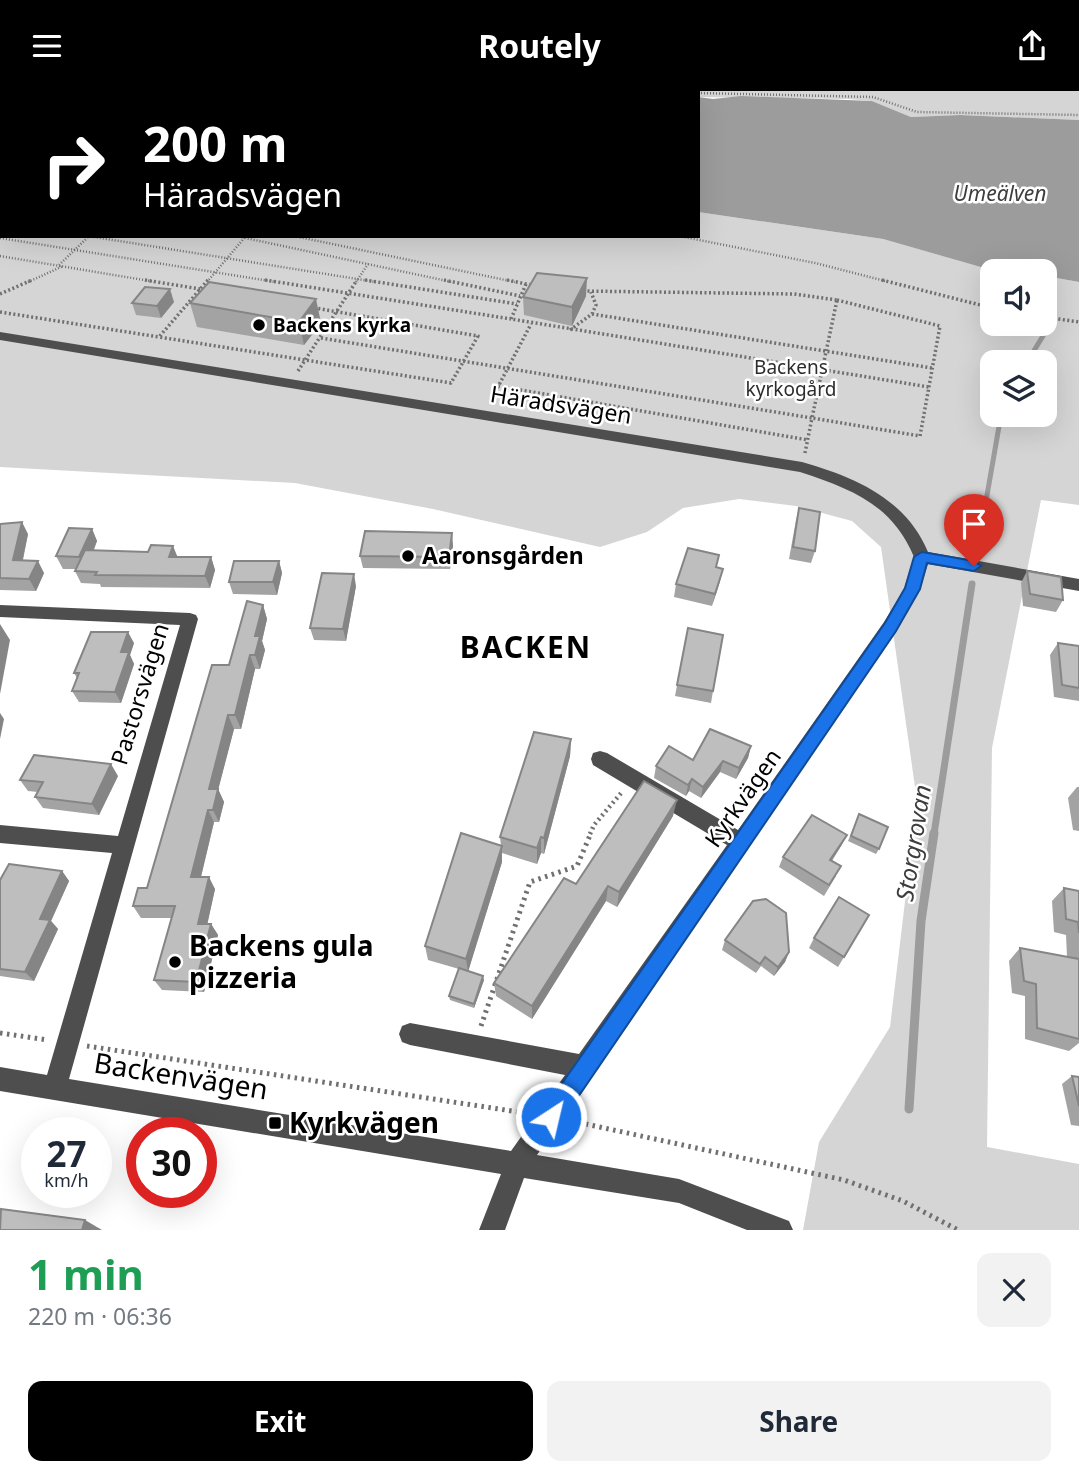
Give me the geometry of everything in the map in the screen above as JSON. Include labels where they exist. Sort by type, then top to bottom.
[{"type":"street","name":"Häradsvägen","points":[[0,336],[802,467],[858,487],[887,505],[911,533],[922,557]]},
{"type":"street","points":[[922,557],[1079,585]]},
{"type":"street","name":"Kyrkvägen","points":[[518,1163],[890,627],[912,589],[922,557]]},
{"type":"street","name":"Pastorsvägen","points":[[0,611],[190,619],[122,845],[54,1087]]},
{"type":"street","points":[[600,759],[742,843]]},
{"type":"street","points":[[0,834],[122,845]]},
{"type":"street","points":[[410,1034],[586,1067]]},
{"type":"street","name":"Backenvägen","points":[[0,1079],[679,1191],[780,1230]]},
{"type":"street","points":[[492,1230],[518,1163]]},
{"type":"path","points":[[700,93],[873,97],[917,112],[1079,115]]},
{"type":"path","points":[[0,238],[929,387]]},
{"type":"path","points":[[0,294],[61,266],[87,238]]},
{"type":"path","points":[[102,238],[517,304]]},
{"type":"path","points":[[159,337],[245,238]]},
{"type":"path","points":[[251,238],[520,296]]},
{"type":"path","points":[[307,238],[547,287]]},
{"type":"path","points":[[689,238],[815,263],[980,305]]},
{"type":"path","points":[[0,256],[214,291]]},
{"type":"path","points":[[290,383],[338,312],[345,294],[368,264]]},
{"type":"path","points":[[511,319],[526,284]]},
{"type":"path","points":[[321,338],[920,436],[940,326],[837,300],[794,294],[580,291]]},
{"type":"path","points":[[570,330],[592,314],[596,305],[591,292]]},
{"type":"path","points":[[802,467],[837,300]]},
{"type":"path","points":[[0,313],[451,383],[478,336],[310,307]]},
{"type":"path","points":[[592,314],[932,368]]},
{"type":"path","points":[[1057,319],[1079,322]]},
{"type":"path","points":[[483,415],[531,324]]},
{"type":"path","points":[[498,386],[808,440]]},
{"type":"path","points":[[474,1046],[530,882],[577,866],[594,825],[634,779]]},
{"type":"path","points":[[0,1033],[68,1043]]},
{"type":"green space","points":[[700,91],[1079,91],[1079,120],[960,115],[911,117],[872,101],[700,97]]},
{"type":"green space","name":"Backens kyrkogård","points":[[700,212],[883,239],[980,267],[980,336],[1057,336],[1057,278],[1079,282],[1079,505],[1041,500],[992,748],[987,1147],[1079,1164],[1079,1230],[803,1230],[819,1142],[890,1027],[917,801],[881,547],[852,521],[796,506],[739,499],[683,508],[647,532],[600,547],[433,509],[295,483],[0,467],[0,238],[700,238]]},
{"type":"water","name":"Umeälven","points":[[741,96],[872,101],[911,117],[960,115],[1079,120],[1079,282],[1057,278],[1057,259],[980,259],[980,267],[883,239],[700,212],[700,97],[713,99]]},
{"type":"building","points":[[537,273],[587,278],[572,307],[523,297]]},
{"type":"building","points":[[209,282],[316,299],[299,322],[190,303]]},
{"type":"building","points":[[145,287],[170,289],[157,306],[132,303]]},
{"type":"building","points":[[799,508],[820,512],[815,551],[793,547]]},
{"type":"building","points":[[22,522],[13,560],[38,561],[29,579],[0,578],[0,524]]},
{"type":"building","points":[[69,528],[92,529],[79,557],[56,556]]},
{"type":"building","points":[[365,531],[452,533],[449,557],[360,556]]},
{"type":"building","points":[[151,545],[173,546],[169,557],[211,557],[205,576],[95,575],[97,572],[75,571],[85,550],[148,552]]},
{"type":"building","points":[[688,548],[719,555],[716,567],[723,569],[715,594],[676,584]]},
{"type":"building","points":[[234,561],[279,561],[273,582],[229,582]]},
{"type":"building","points":[[1027,571],[1061,577],[1063,600],[1030,594]]},
{"type":"building","points":[[322,573],[354,574],[343,629],[310,628]]},
{"type":"building","points":[[247,601],[263,605],[255,636],[260,636],[255,655],[250,655],[235,715],[228,715],[209,789],[218,789],[213,810],[208,810],[191,877],[209,877],[198,924],[211,924],[196,982],[154,980],[175,906],[133,906],[138,888],[147,888],[212,665],[229,665]]},
{"type":"building","points":[[688,628],[723,635],[713,691],[677,685]]},
{"type":"building","points":[[91,632],[128,632],[121,652],[129,652],[115,692],[72,691],[79,673],[74,673]]},
{"type":"building","points":[[1058,643],[1079,646],[1079,688],[1062,685]]},
{"type":"building","points":[[710,729],[751,746],[739,768],[723,761],[703,787],[692,779],[688,785],[656,766],[669,746],[693,760]]},
{"type":"building","points":[[534,732],[571,739],[544,838],[541,837],[537,848],[500,837]]},
{"type":"building","points":[[34,755],[111,764],[92,804],[35,797],[43,782],[20,780]]},
{"type":"building","points":[[644,781],[677,800],[619,892],[608,886],[532,1006],[494,983],[564,878],[576,884]]},
{"type":"building","points":[[859,814],[888,827],[879,849],[851,836]]},
{"type":"building","points":[[812,815],[847,835],[830,860],[841,866],[829,885],[783,857]]},
{"type":"building","points":[[461,833],[502,846],[466,959],[425,946]]},
{"type":"building","points":[[9,864],[62,871],[40,919],[50,920],[25,972],[0,969],[0,880]]},
{"type":"building","points":[[1064,888],[1079,891],[1079,933],[1078,922],[1066,919]]},
{"type":"building","points":[[839,897],[869,915],[844,957],[814,938]]},
{"type":"building","points":[[766,899],[786,913],[789,952],[778,967],[765,957],[760,964],[725,940],[753,901]]},
{"type":"building","points":[[1020,948],[1079,959],[1079,1039],[1037,1028],[1036,984],[1024,981]]},
{"type":"building","points":[[459,968],[483,976],[474,1004],[449,996]]},
{"type":"building","points":[[1072,1076],[1079,1077],[1079,1106]]},
{"type":"building","points":[[1,1209],[85,1220],[82,1230],[0,1230]]},
{"type":"waterway","name":"Storgrovan","points":[[1034,350],[1043,336]]},
{"type":"waterway","name":"Storgrovan","points":[[982,524],[999,427]]},
{"type":"waterway","name":"Storgrovan","points":[[977,550],[982,523]]},
{"type":"waterway","name":"Storgrovan","points":[[934,834],[972,584]]},
{"type":"waterway","name":"Storgrovan","points":[[909,1109],[921,921],[934,833]]},
{"type":"place","name":"Backens kyrka","points":[[259,325]]},
{"type":"place","name":"Aaronsgården","points":[[408,556]]},
{"type":"place","name":"Backens gula pizzeria","points":[[175,962]]},
{"type":"place","name":"Kyrkvägen","points":[[275,1123]]},
{"type":"district","name":"BACKEN","points":[[526,648]]},
{"type":"route","points":[[551,1117],[839,704],[912,589],[922,557],[974,566]]}]
